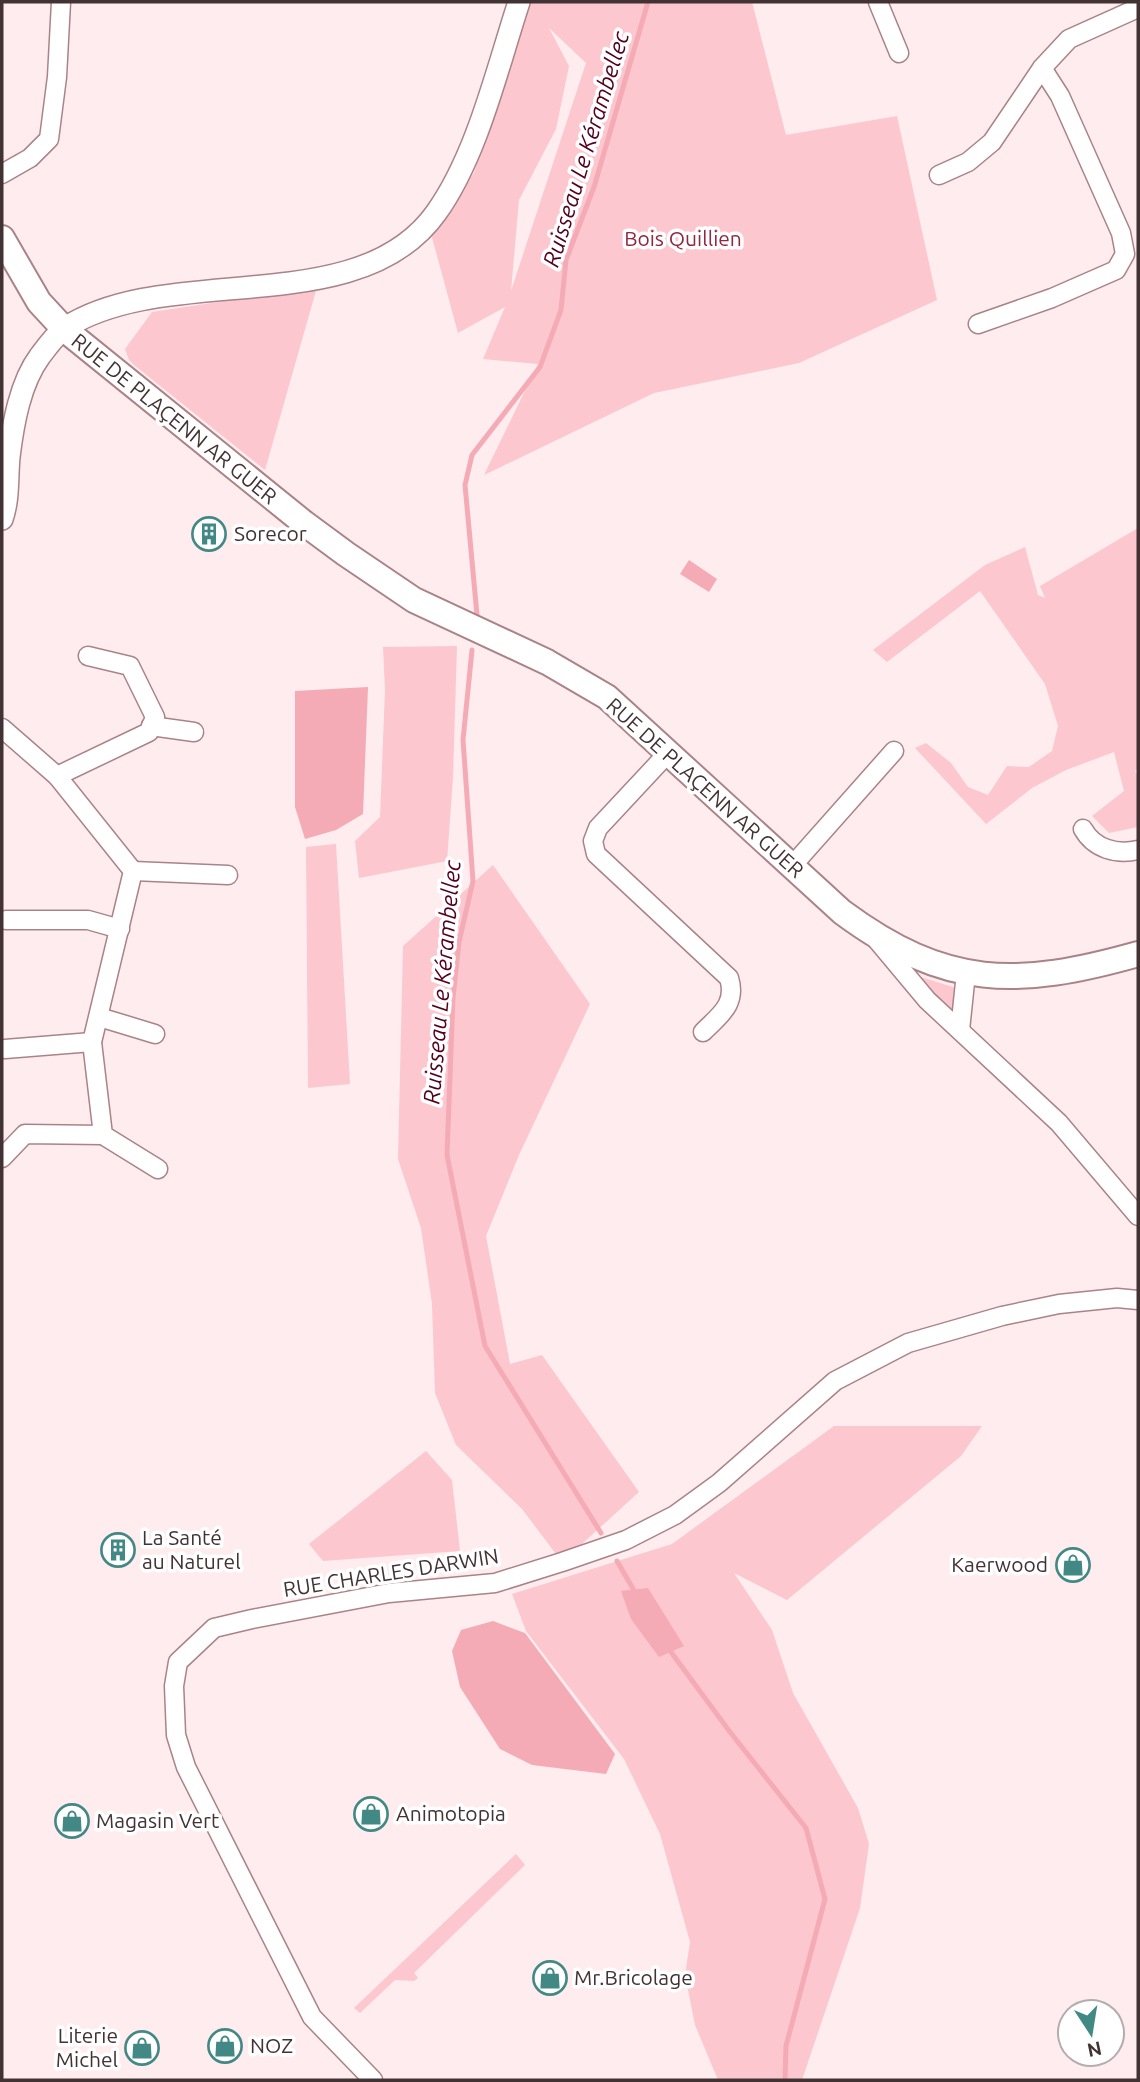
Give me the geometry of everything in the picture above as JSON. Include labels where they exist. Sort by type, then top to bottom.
[{"type":"main road","name":"RUE DE PLAÇENN AR GUER","points":[[2,238],[39,302],[64,329],[340,550],[414,600],[547,662],[607,697],[842,912],[872,934],[928,962],[986,976],[1051,974],[1097,966],[1138,954]]},
{"type":"street","points":[[2,174],[30,158],[49,139],[57,77],[61,2]]},
{"type":"street","points":[[3,512],[9,456],[19,405],[35,365],[64,329],[107,309],[140,301],[327,276],[361,268],[414,237],[436,214],[466,164],[519,2]]},
{"type":"street","points":[[878,2],[899,52]]},
{"type":"street","points":[[939,175],[968,162],[992,142],[1042,68],[1069,39],[1138,8]]},
{"type":"street","points":[[978,324],[1052,298],[1116,270],[1125,254],[1116,220],[1060,96],[1042,68]]},
{"type":"street","points":[[57,776],[149,732],[155,717],[130,666],[88,656]]},
{"type":"street","points":[[151,726],[194,732]]},
{"type":"street","points":[[2,728],[57,776],[133,871],[228,875]]},
{"type":"street","points":[[792,866],[894,751]]},
{"type":"street","points":[[668,753],[598,828],[593,841],[596,853],[729,978],[733,992],[729,1005],[703,1032]]},
{"type":"street","points":[[1083,830],[1092,842],[1104,849],[1118,852],[1138,850]]},
{"type":"street","points":[[103,1135],[92,1042],[133,871]]},
{"type":"street","points":[[6,920],[88,920],[120,929]]},
{"type":"street","points":[[872,934],[927,1000],[1059,1123],[1138,1216]]},
{"type":"street","points":[[960,1030],[966,972]]},
{"type":"street","points":[[99,1017],[155,1034]]},
{"type":"street","points":[[5,1049],[92,1042]]},
{"type":"street","points":[[2,1158],[25,1134],[103,1135],[158,1169]]},
{"type":"street","name":"RUE CHARLES DARWIN","points":[[373,2080],[313,2017],[186,1767],[176,1735],[174,1686],[178,1662],[214,1628],[389,1593],[495,1583],[625,1539],[675,1515],[719,1483],[835,1381],[908,1343],[1002,1316],[1059,1304],[1118,1297],[1138,1300]]},
{"type":"green space","name":"Bois Quillien","points":[[527,2],[752,2],[786,135],[897,116],[937,300],[799,363],[654,393],[484,475],[538,364],[483,359],[505,307],[458,333],[430,230],[474,173]],"holes":[[[549,28],[586,63],[511,291],[519,200],[556,129],[569,66]]]},
{"type":"green space","points":[[317,287],[265,470],[134,365],[125,349],[152,312]]},
{"type":"green space","points":[[1138,528],[1138,768],[1135,771],[1138,776],[1138,827],[1109,833],[1092,816],[1124,791],[1114,752],[1066,770],[1032,788],[986,824],[915,748],[926,743],[951,763],[968,787],[988,795],[1007,766],[1029,767],[1052,751],[1058,726],[1045,684],[980,591],[887,662],[873,650],[985,565],[1025,547],[1038,595],[1045,598],[1040,586]]},
{"type":"green space","points":[[457,646],[447,861],[359,878],[355,841],[380,817],[385,690],[383,647]]},
{"type":"green space","points":[[336,844],[350,1084],[308,1088],[306,847]]},
{"type":"green space","points":[[493,865],[590,1004],[519,1155],[486,1236],[510,1364],[542,1355],[639,1492],[562,1562],[522,1509],[456,1445],[435,1393],[432,1304],[421,1228],[398,1159],[403,946]]},
{"type":"green space","points":[[911,974],[956,988],[955,1017]]},
{"type":"green space","points":[[834,1426],[982,1426],[961,1456],[787,1600],[734,1573],[772,1630],[793,1693],[858,1808],[869,1844],[860,1908],[802,2080],[718,2080],[695,2025],[685,1975],[690,1942],[660,1834],[624,1759],[526,1631],[512,1594],[672,1544]]},
{"type":"green space","points":[[426,1451],[452,1480],[460,1551],[323,1561],[309,1544]]},
{"type":"green space","points":[[516,1854],[525,1865],[414,1973],[418,1978],[414,1981],[395,1980],[360,2013],[354,2008]]},
{"type":"shaded area","points":[[689,560],[717,579],[709,592],[680,574]]},
{"type":"shaded area","points":[[368,687],[363,814],[336,830],[305,839],[295,807],[295,691]]},
{"type":"shaded area","points":[[648,1588],[684,1646],[659,1657],[631,1619],[621,1591]]},
{"type":"shaded area","points":[[493,1621],[525,1633],[615,1754],[606,1774],[532,1765],[500,1749],[460,1687],[452,1651],[461,1630]]},
{"type":"waterway","name":"Ruisseau Le Kérambellec","points":[[477,615],[465,485],[472,455],[540,367],[561,310],[566,260],[594,187],[648,2]]},
{"type":"waterway","name":"Ruisseau Le Kérambellec","points":[[472,650],[463,740],[473,881],[459,942],[453,998],[447,1155],[485,1346],[601,1533]]},
{"type":"waterway","name":"Ruisseau Le Kérambellec","points":[[617,1561],[636,1594]]},
{"type":"waterway","name":"Ruisseau Le Kérambellec","points":[[668,1648],[806,1828],[825,1899],[786,2046],[785,2080]]},
{"type":"place","name":"Sorecor","points":[[209,534]]},
{"type":"place","name":"La Santé au Naturel","points":[[118,1550]]},
{"type":"place","name":"Kaerwood","points":[[1073,1565]]},
{"type":"place","name":"Animotopia","points":[[371,1814]]},
{"type":"place","name":"Magasin Vert","points":[[72,1821]]},
{"type":"place","name":"Mr.Bricolage","points":[[550,1978]]},
{"type":"place","name":"NOZ","points":[[225,2046]]},
{"type":"place","name":"Literie Michel","points":[[142,2048]]}]
